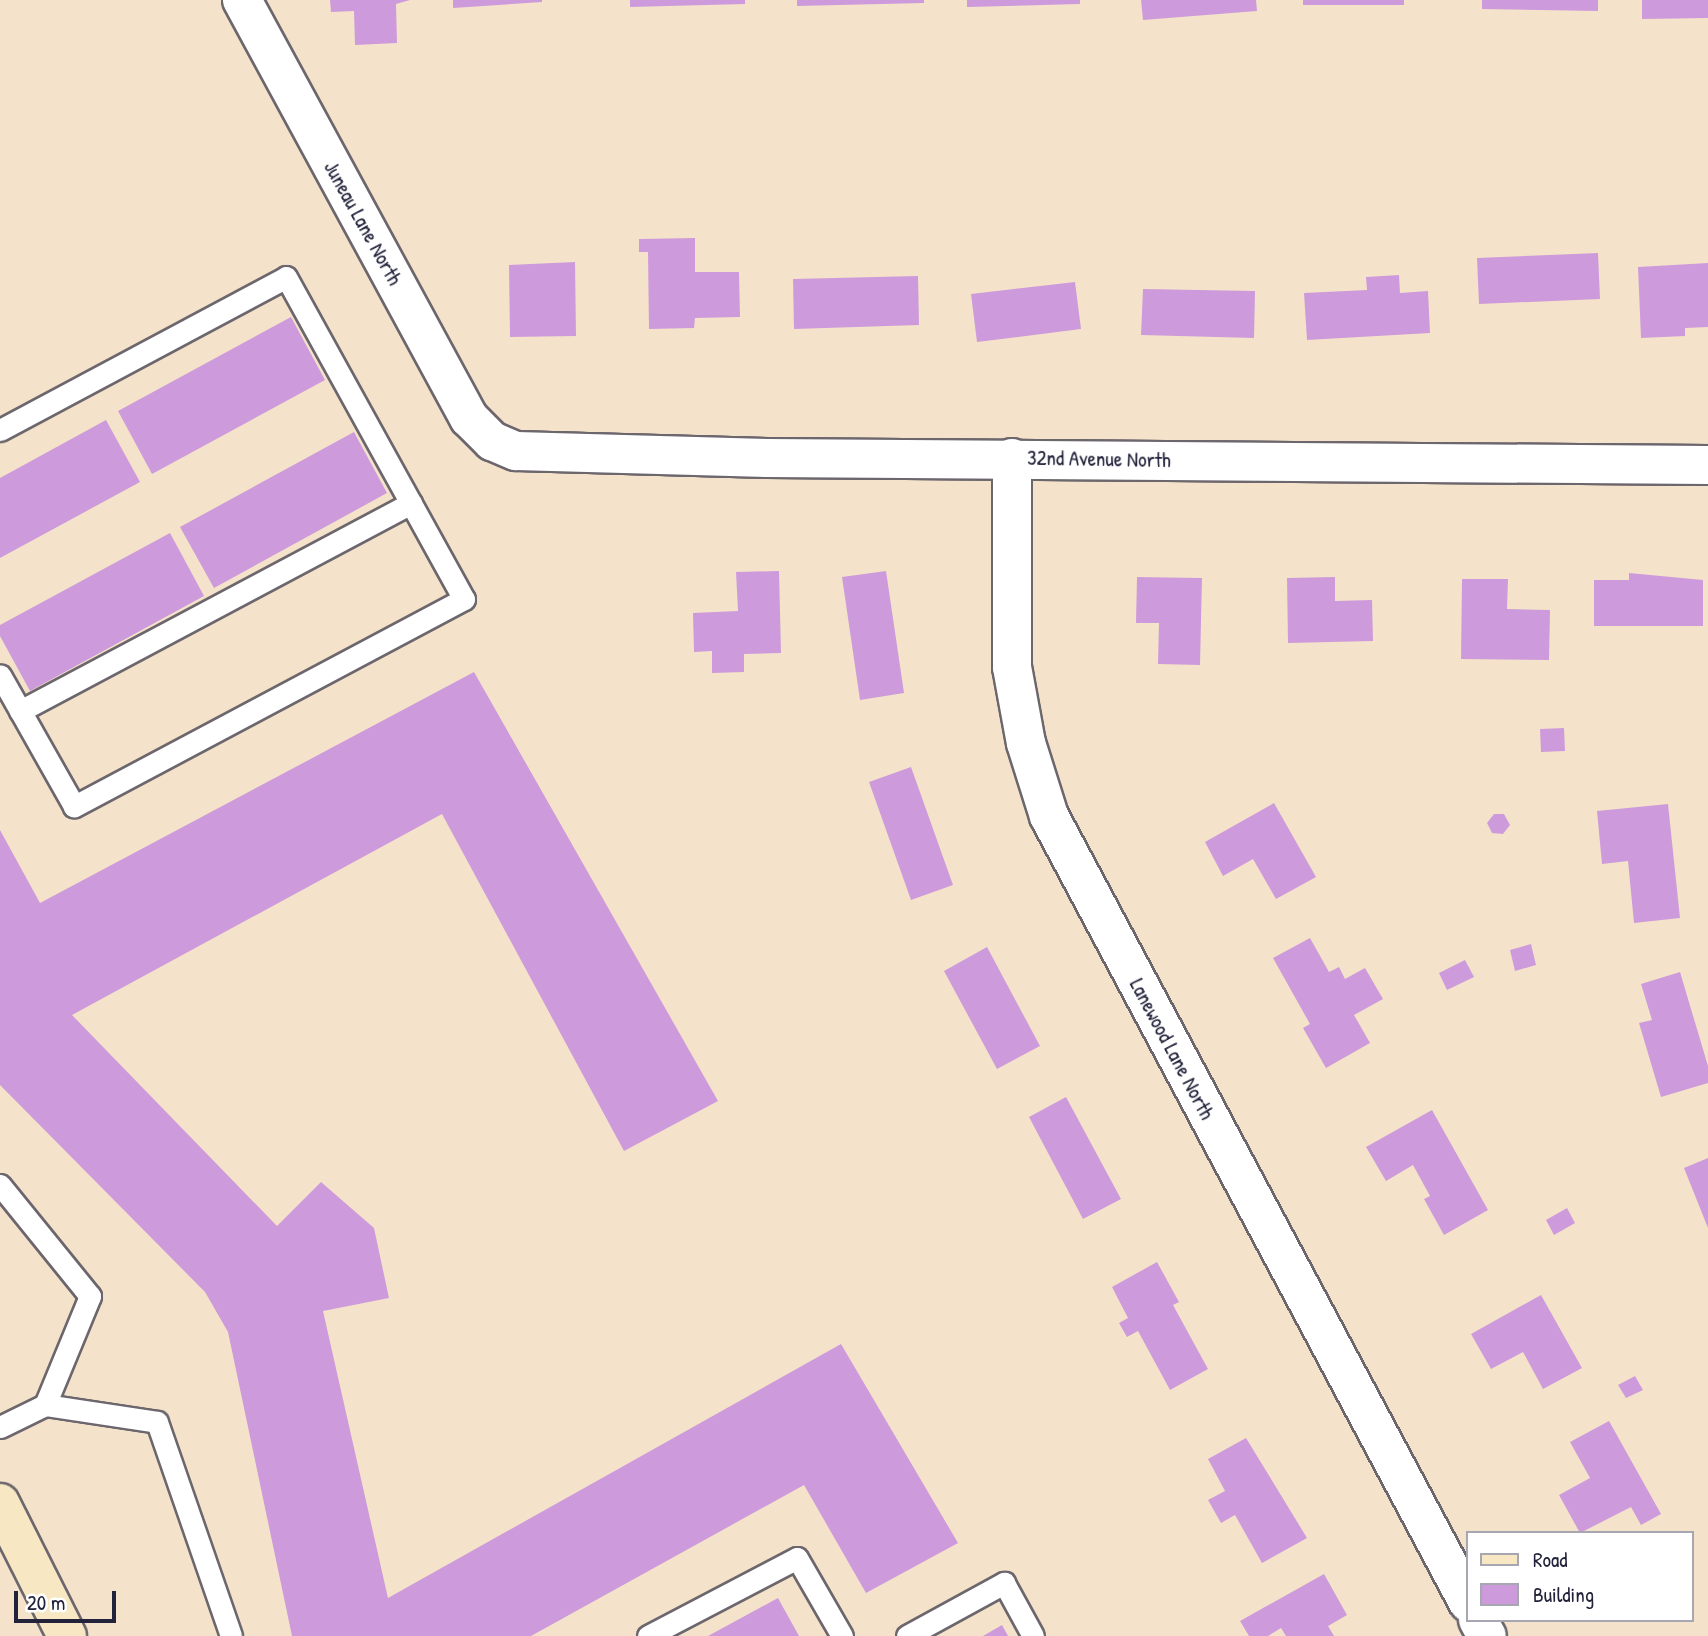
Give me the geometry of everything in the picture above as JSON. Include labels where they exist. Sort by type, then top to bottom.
[{"type":"street","name":"Juneau Lane North","points":[[242,0],[469,418],[492,441]]},
{"type":"street","name":"32nd Avenue North","points":[[492,441],[516,451],[550,456],[1708,465]]},
{"type":"street","name":"Lanewood Lane North","points":[[1012,458],[1012,667],[1026,743],[1049,816],[1466,1598]]},
{"type":"street","points":[[0,1503],[67,1636]]},
{"type":"lane","points":[[0,430],[286,277],[464,598],[74,806],[0,675]]},
{"type":"lane","points":[[20,711],[411,503]]},
{"type":"lane","points":[[0,1185],[90,1296],[45,1405]]},
{"type":"lane","points":[[0,1427],[45,1405],[157,1422],[231,1636]]},
{"type":"lane","points":[[648,1636],[797,1558],[842,1636]]},
{"type":"lane","points":[[907,1636],[1004,1583],[1032,1636]]},
{"type":"building","points":[[330,0],[410,0],[396,4],[397,43],[355,45],[354,11],[331,12]]},
{"type":"building","points":[[453,0],[542,0],[542,2],[453,8]]},
{"type":"building","points":[[630,0],[745,0],[745,4],[630,7]]},
{"type":"building","points":[[797,0],[924,0],[924,3],[797,6]]},
{"type":"building","points":[[967,0],[1080,0],[1080,4],[967,7]]},
{"type":"building","points":[[1141,0],[1256,0],[1257,11],[1143,20]]},
{"type":"building","points":[[1303,0],[1404,0],[1404,5],[1303,5]]},
{"type":"building","points":[[1482,0],[1598,0],[1598,11],[1482,9]]},
{"type":"building","points":[[1642,0],[1708,0],[1708,18],[1642,19]]},
{"type":"building","points":[[695,238],[695,272],[739,272],[740,317],[695,318],[694,328],[649,329],[648,252],[639,252],[639,239]]},
{"type":"building","points":[[1598,253],[1600,299],[1479,304],[1477,258]]},
{"type":"building","points":[[575,262],[576,336],[510,337],[509,265]]},
{"type":"building","points":[[1708,263],[1708,327],[1685,328],[1685,336],[1641,338],[1638,267]]},
{"type":"building","points":[[1399,275],[1400,293],[1428,291],[1430,333],[1307,340],[1304,293],[1367,290],[1366,277]]},
{"type":"building","points":[[918,276],[919,325],[794,329],[793,279]]},
{"type":"building","points":[[1075,282],[1081,329],[977,342],[971,294]]},
{"type":"building","points":[[1143,289],[1255,291],[1254,338],[1141,335]]},
{"type":"building","points":[[291,317],[325,380],[152,474],[118,411]]},
{"type":"building","points":[[106,420],[140,482],[0,558],[0,478]]},
{"type":"building","points":[[354,432],[387,493],[214,588],[180,527]]},
{"type":"building","points":[[170,533],[204,596],[30,691],[0,636],[0,625]]},
{"type":"building","points":[[779,571],[781,653],[744,654],[744,672],[712,673],[712,651],[694,652],[693,613],[738,611],[736,572]]},
{"type":"building","points":[[886,571],[904,693],[860,700],[842,577]]},
{"type":"building","points":[[1629,573],[1703,580],[1703,626],[1594,626],[1594,580],[1629,580]]},
{"type":"building","points":[[1137,577],[1202,578],[1200,665],[1158,664],[1159,623],[1136,623]]},
{"type":"building","points":[[1335,577],[1335,601],[1372,600],[1373,641],[1288,643],[1287,578]]},
{"type":"building","points":[[1462,579],[1508,579],[1507,609],[1550,610],[1549,660],[1461,659]]},
{"type":"building","points":[[474,672],[718,1101],[624,1151],[442,814],[72,1015],[277,1226],[321,1182],[374,1228],[389,1298],[323,1311],[388,1598],[841,1344],[958,1543],[866,1593],[804,1485],[531,1636],[292,1636],[228,1332],[205,1292],[0,1085],[0,830],[40,903]]},
{"type":"building","points":[[1564,728],[1565,751],[1541,752],[1540,729]]},
{"type":"building","points":[[911,767],[953,885],[911,900],[869,782]]},
{"type":"building","points":[[1274,803],[1316,877],[1276,899],[1253,859],[1223,876],[1205,842]]},
{"type":"building","points":[[1668,804],[1680,918],[1634,923],[1628,861],[1602,864],[1597,811]]},
{"type":"building","points":[[1494,814],[1504,814],[1510,825],[1503,834],[1492,833],[1487,823]]},
{"type":"building","points":[[1310,938],[1329,972],[1339,967],[1345,979],[1365,968],[1383,999],[1354,1015],[1370,1043],[1326,1068],[1303,1028],[1310,1024],[1273,958]]},
{"type":"building","points":[[1531,944],[1536,965],[1515,971],[1510,950]]},
{"type":"building","points":[[987,947],[1040,1046],[997,1069],[944,971]]},
{"type":"building","points":[[1465,960],[1474,977],[1447,990],[1439,973]]},
{"type":"building","points":[[1680,972],[1708,1066],[1708,1083],[1661,1097],[1639,1023],[1652,1020],[1641,984]]},
{"type":"building","points":[[1066,1097],[1121,1199],[1083,1219],[1029,1117]]},
{"type":"building","points":[[1432,1110],[1488,1210],[1444,1235],[1424,1199],[1430,1196],[1413,1165],[1386,1181],[1366,1147]]},
{"type":"building","points":[[1708,1158],[1708,1228],[1684,1168]]},
{"type":"building","points":[[1567,1208],[1575,1223],[1554,1235],[1546,1220]]},
{"type":"building","points":[[1157,1262],[1179,1302],[1173,1305],[1208,1369],[1170,1390],[1138,1331],[1127,1337],[1119,1323],[1128,1318],[1112,1287]]},
{"type":"building","points":[[1541,1295],[1582,1368],[1543,1389],[1523,1352],[1491,1369],[1471,1334]]},
{"type":"building","points":[[1635,1376],[1643,1390],[1626,1398],[1618,1385]]},
{"type":"building","points":[[1609,1421],[1661,1514],[1641,1525],[1631,1507],[1584,1531],[1579,1531],[1559,1495],[1590,1478],[1570,1442]]},
{"type":"building","points":[[1246,1438],[1307,1538],[1262,1563],[1235,1515],[1221,1523],[1208,1500],[1225,1491],[1208,1459]]},
{"type":"building","points":[[1324,1574],[1347,1615],[1328,1626],[1334,1636],[1286,1636],[1281,1628],[1268,1636],[1249,1636],[1240,1621]]},
{"type":"building","points":[[778,1598],[799,1636],[708,1636]]},
{"type":"building","points":[[1002,1625],[1008,1636],[983,1636]]}]
